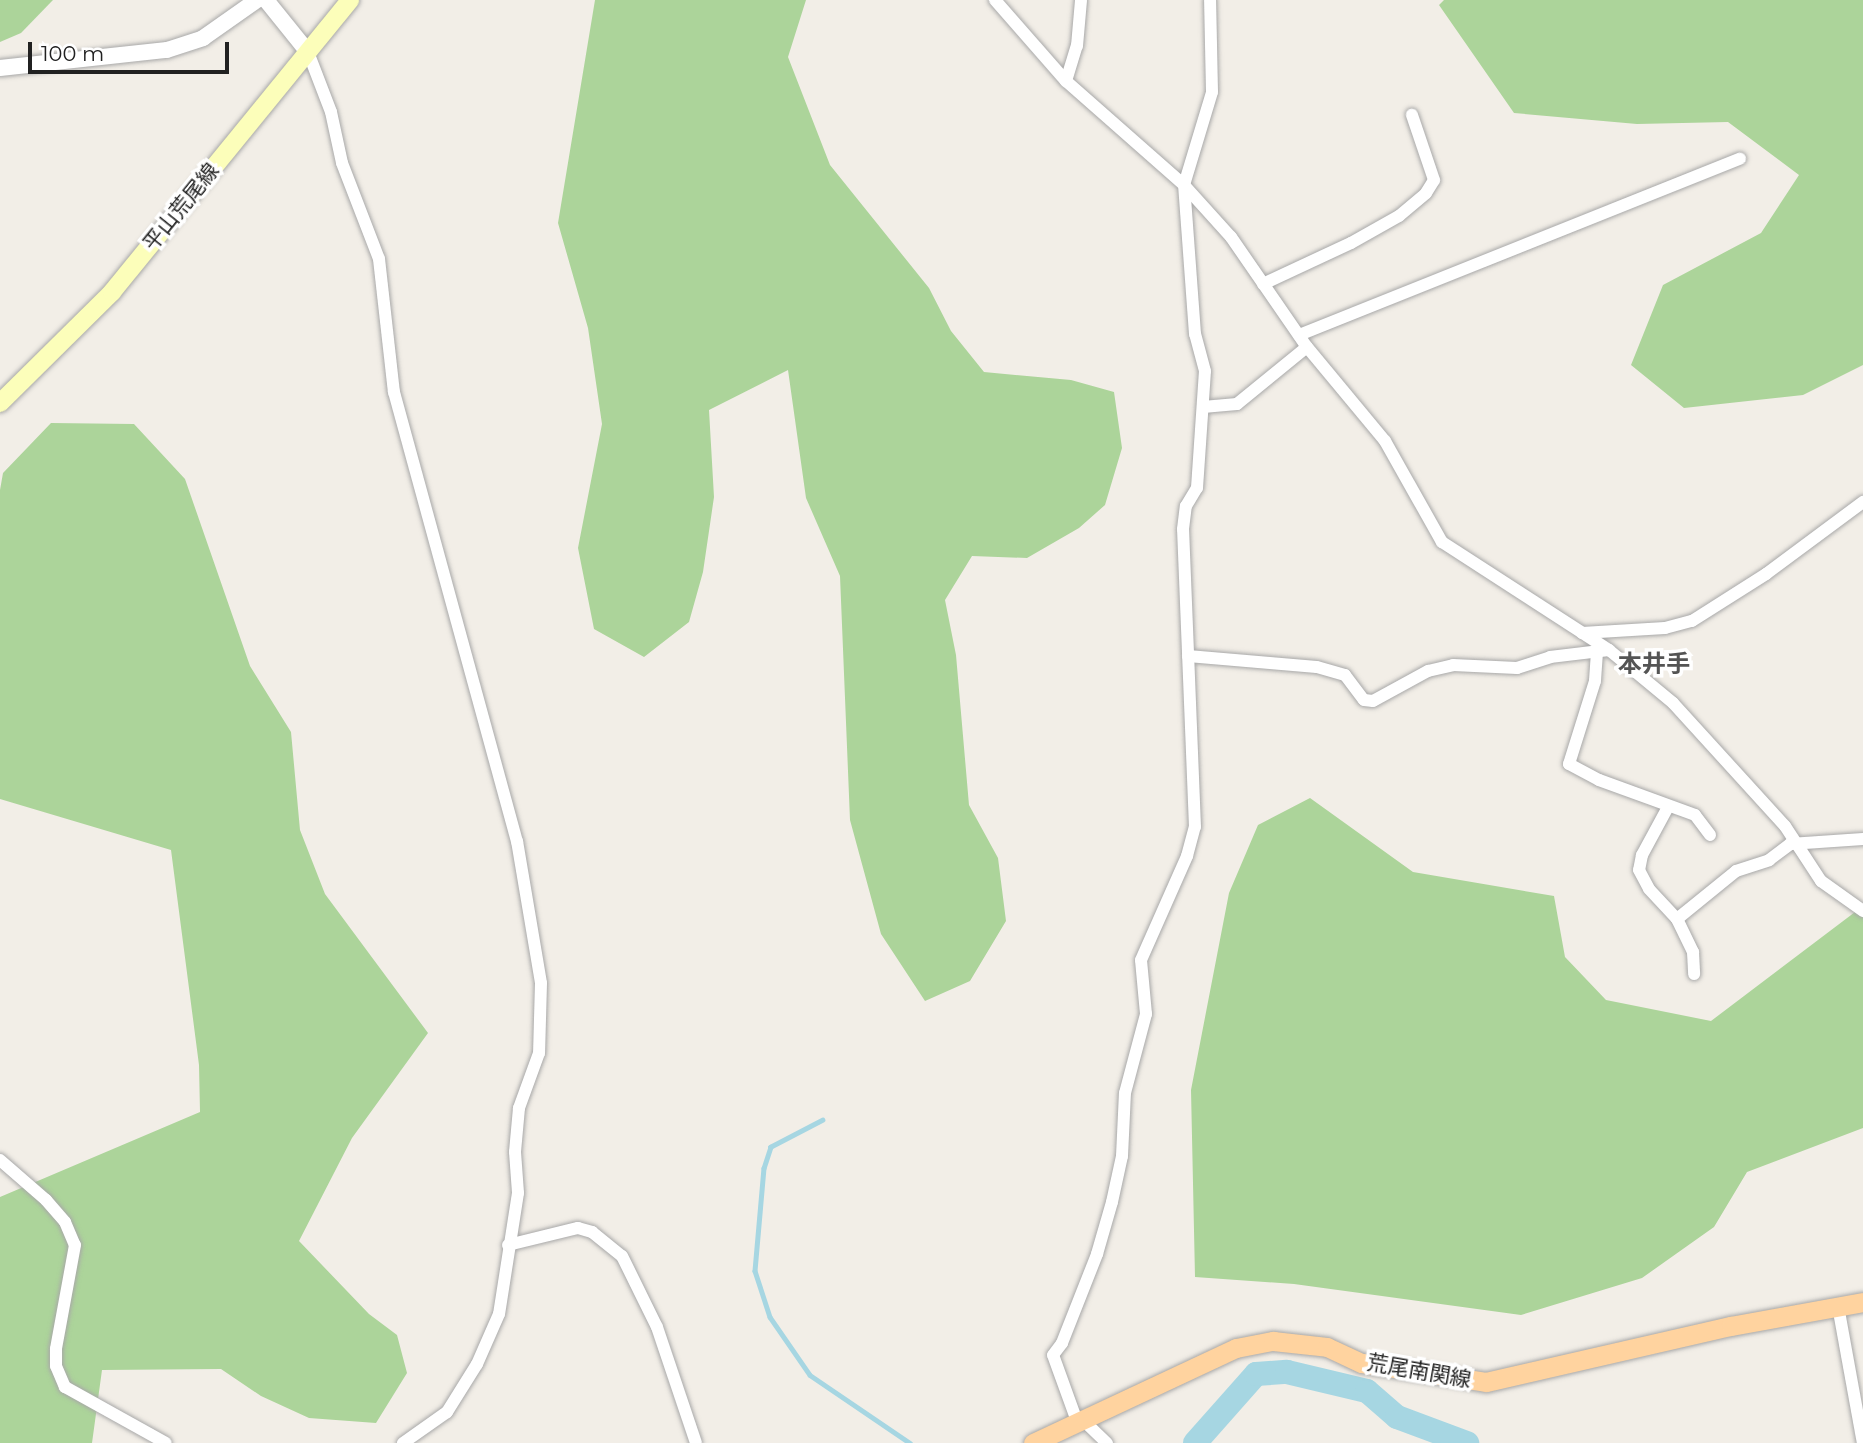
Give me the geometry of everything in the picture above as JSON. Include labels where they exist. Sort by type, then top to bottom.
[{"type":"main road","name":"平山荒尾線","points":[[0,403],[112,292],[350,0]]},
{"type":"main road","name":"荒尾南関線","points":[[1033,1443],[1236,1348],[1273,1341],[1327,1348],[1362,1363],[1486,1382],[1731,1326],[1863,1302]]},
{"type":"street","points":[[0,68],[167,50],[203,38],[257,0]]},
{"type":"street","points":[[266,0],[308,52],[379,259],[394,392],[517,841],[541,983],[539,1054],[519,1108],[515,1152],[518,1193],[499,1314],[477,1364],[447,1412],[403,1443]]},
{"type":"street","points":[[995,0],[1066,81],[1184,186],[1231,237],[1307,347],[1385,441],[1406,476],[1422,514],[1442,542],[1578,632],[1673,703],[1797,843],[1821,881],[1863,911]]},
{"type":"street","points":[[1066,81],[1077,46],[1081,0]]},
{"type":"street","points":[[1107,1443],[1081,1422],[1053,1356],[1062,1343],[1097,1254],[1112,1202],[1122,1156],[1125,1093],[1146,1014],[1141,960],[1187,856],[1195,827],[1183,529],[1186,506],[1197,488],[1205,371],[1195,334],[1184,186],[1212,92],[1210,0]]},
{"type":"street","points":[[1263,284],[1351,243],[1399,216],[1426,193],[1434,180],[1412,115]]},
{"type":"street","points":[[1299,335],[1740,159]]},
{"type":"street","points":[[1203,407],[1237,404],[1307,347]]},
{"type":"street","points":[[1578,632],[1654,629],[1692,621],[1766,574],[1863,502]]},
{"type":"street","points":[[1188,656],[1317,667],[1345,676],[1364,700],[1373,701],[1428,671],[1452,665],[1517,668],[1550,657],[1603,651]]},
{"type":"street","points":[[1603,651],[1569,764],[1668,807],[1695,815],[1710,835]]},
{"type":"street","points":[[1668,807],[1642,855],[1639,870],[1649,889],[1677,919],[1693,952],[1694,974]]},
{"type":"street","points":[[1677,919],[1736,871],[1769,860],[1797,843],[1863,839]]},
{"type":"street","points":[[0,1160],[52,1208],[75,1245],[56,1349],[56,1366],[65,1387],[166,1443]]},
{"type":"street","points":[[509,1245],[578,1228],[592,1232],[622,1256],[657,1327],[695,1443]]},
{"type":"street","points":[[1838,1306],[1863,1443]]},
{"type":"green space","points":[[0,0],[53,0],[21,33],[0,42]]},
{"type":"green space","points":[[595,0],[806,0],[788,57],[830,165],[929,288],[951,331],[984,372],[1071,380],[1114,392],[1122,448],[1105,505],[1079,528],[1027,558],[972,556],[945,600],[956,655],[969,805],[998,858],[1006,921],[970,981],[925,1001],[881,934],[850,820],[840,576],[806,498],[788,370],[709,410],[714,497],[703,572],[689,622],[644,657],[594,629],[578,548],[602,424],[588,328],[558,223]]},
{"type":"green space","points":[[1444,0],[1863,0],[1863,365],[1803,395],[1684,408],[1631,365],[1663,285],[1761,233],[1799,175],[1728,122],[1637,124],[1514,113],[1439,5]]},
{"type":"green space","points":[[51,423],[134,424],[185,479],[250,666],[291,732],[300,830],[325,894],[428,1033],[352,1138],[299,1241],[369,1314],[397,1335],[407,1373],[376,1423],[309,1418],[261,1396],[221,1369],[102,1370],[92,1443],[0,1443],[0,1197],[200,1112],[199,1065],[171,850],[0,799],[0,490],[3,473]]},
{"type":"green space","points":[[1310,798],[1413,872],[1554,896],[1565,957],[1606,1000],[1711,1021],[1863,906],[1863,1128],[1747,1172],[1714,1227],[1642,1278],[1521,1315],[1294,1284],[1195,1277],[1191,1090],[1229,893],[1258,825]]},
{"type":"waterway","points":[[823,1120],[771,1147],[764,1168],[755,1271],[770,1317],[810,1375],[910,1443]]},
{"type":"waterway","points":[[1195,1443],[1256,1374],[1287,1372],[1367,1391],[1397,1417],[1467,1443]]},
{"type":"district","name":"本井手","points":[[1654,664]]}]
